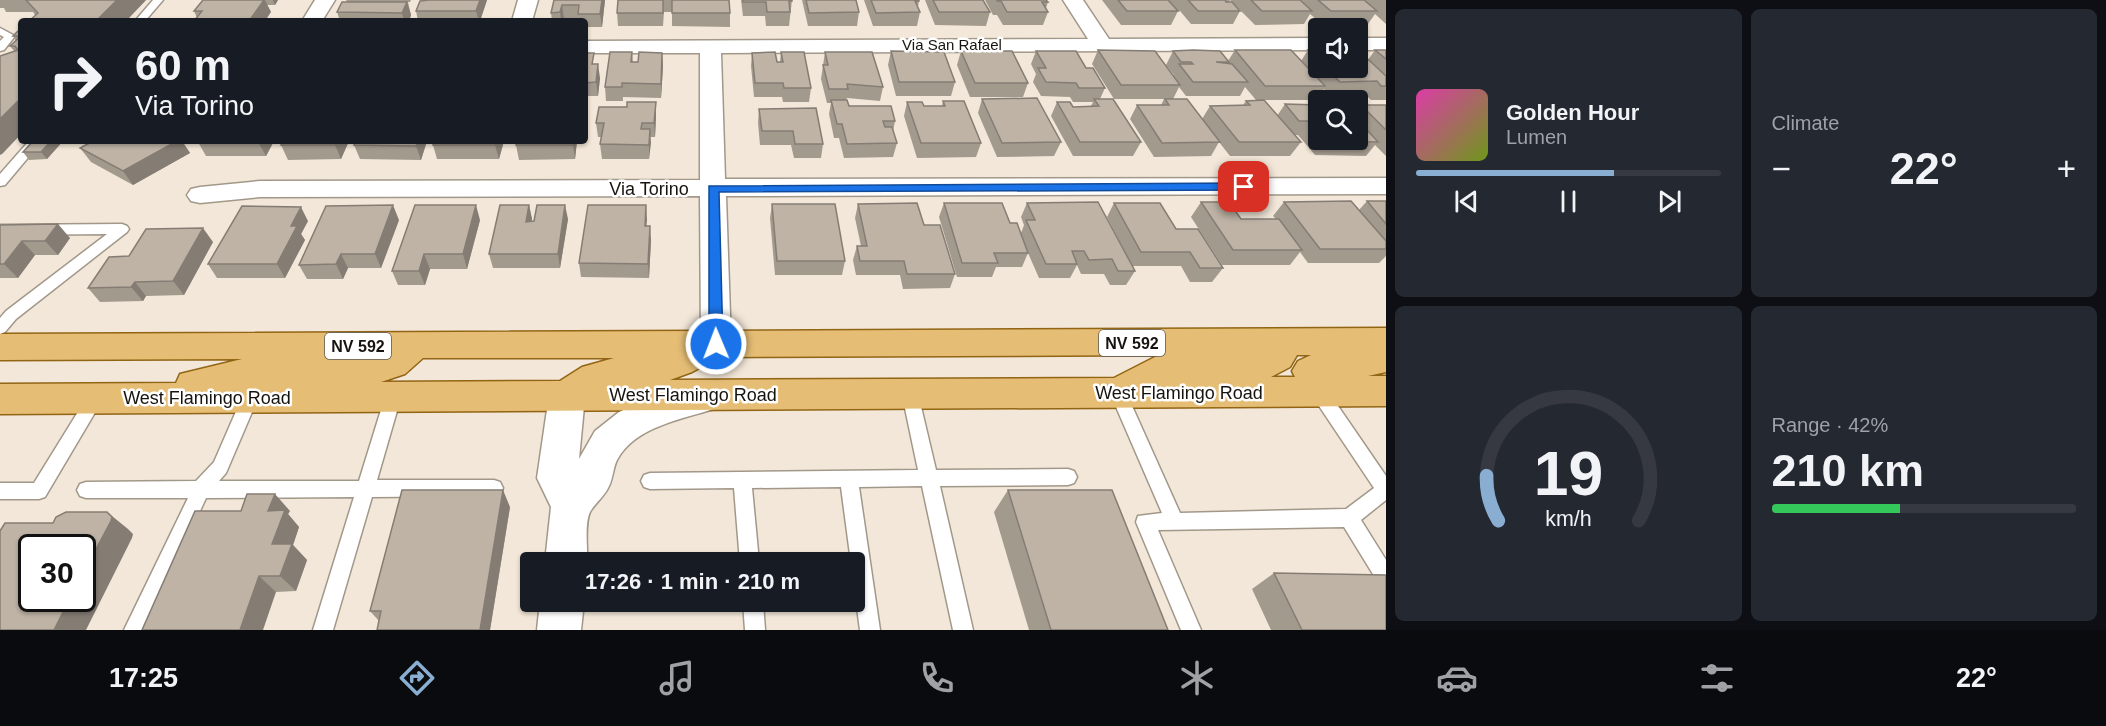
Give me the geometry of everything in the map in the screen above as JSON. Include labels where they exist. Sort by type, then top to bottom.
[{"type":"main road","name":"NV 592","points":[[10,350],[1386,341]]},
{"type":"main road","points":[[1118,393],[1160,369],[1262,366],[1277,361],[1284,350],[1284,342]]},
{"type":"main road","points":[[567,396],[583,381],[621,369],[664,368],[716,344]]},
{"type":"main road","points":[[111,399],[254,371],[368,372],[383,369],[407,354],[413,346]]},
{"type":"main road","points":[[1319,392],[1310,371],[1316,367],[1386,362]]},
{"type":"main road","name":"West Flamingo Road","points":[[0,399],[1386,391]]},
{"type":"street","points":[[314,18],[325,0]]},
{"type":"street","points":[[523,18],[528,0]]},
{"type":"street","points":[[1073,0],[1104,45]]},
{"type":"street","name":"Via San Rafael","points":[[588,46],[1308,44]]},
{"type":"street","points":[[1368,44],[1386,44]]},
{"type":"street","points":[[710,46],[716,344]]},
{"type":"street","name":"Via Torino","points":[[200,195],[260,189],[1386,186]]},
{"type":"street","points":[[571,507],[594,477],[600,453],[616,435],[661,410],[714,395]]},
{"type":"street","points":[[567,396],[557,478],[571,507],[567,552]]},
{"type":"street","points":[[559,630],[561,612]]},
{"type":"lane","points":[[143,18],[158,0]]},
{"type":"lane","points":[[0,31],[10,36],[0,48]]},
{"type":"lane","points":[[0,182],[33,144]]},
{"type":"lane","points":[[0,230],[122,229],[11,315],[0,327]]},
{"type":"lane","points":[[1191,630],[1145,522],[1349,518],[1385,489],[1319,392]]},
{"type":"lane","points":[[1118,393],[1174,520]]},
{"type":"lane","points":[[910,394],[963,630]]},
{"type":"lane","points":[[323,630],[393,397]]},
{"type":"lane","points":[[134,630],[201,489],[220,467],[250,398]]},
{"type":"lane","points":[[0,491],[39,491],[111,399]]},
{"type":"lane","points":[[650,481],[1068,477]]},
{"type":"lane","points":[[849,478],[870,630]]},
{"type":"lane","points":[[742,480],[748,552]]},
{"type":"lane","points":[[86,490],[494,488]]},
{"type":"lane","points":[[1349,518],[1386,577]]},
{"type":"lane","points":[[754,612],[755,630]]},
{"type":"building","points":[[26,0],[117,0],[99,18],[32,18],[38,13]]},
{"type":"building","points":[[203,0],[264,0],[251,18],[196,18],[202,11],[194,11]]},
{"type":"building","points":[[480,0],[476,11],[416,11],[420,1]]},
{"type":"building","points":[[554,0],[602,0],[600,14],[578,14],[579,5],[562,5],[560,12],[551,13]]},
{"type":"building","points":[[618,0],[663,0],[663,13],[617,13]]},
{"type":"building","points":[[672,0],[729,0],[730,13],[672,13]]},
{"type":"building","points":[[743,0],[792,1],[789,1],[790,12],[767,12],[766,2],[743,2]]},
{"type":"building","points":[[806,0],[856,0],[859,12],[809,13]]},
{"type":"building","points":[[871,0],[919,0],[915,1],[920,12],[876,13]]},
{"type":"building","points":[[933,0],[983,0],[990,12],[939,12]]},
{"type":"building","points":[[997,0],[1046,0],[1048,2],[1042,2],[1048,12],[1007,12],[1001,1]]},
{"type":"building","points":[[1118,0],[1168,0],[1178,11],[1127,11]]},
{"type":"building","points":[[1188,0],[1225,0],[1232,2],[1240,11],[1198,11]]},
{"type":"building","points":[[1251,0],[1300,0],[1312,11],[1262,11]]},
{"type":"building","points":[[1318,0],[1364,0],[1377,11],[1331,11]]},
{"type":"building","points":[[342,2],[407,2],[402,13],[337,12]]},
{"type":"building","points":[[18,39],[18,50],[15,46],[10,46]]},
{"type":"building","points":[[18,50],[18,101],[0,119],[0,56]]},
{"type":"building","points":[[1098,50],[1155,51],[1180,85],[1121,85]]},
{"type":"building","points":[[1235,50],[1291,50],[1308,68],[1308,78],[1317,78],[1325,86],[1265,86]]},
{"type":"building","points":[[1375,50],[1386,50],[1386,59]]},
{"type":"building","points":[[891,51],[944,52],[955,82],[899,82]]},
{"type":"building","points":[[961,51],[1012,51],[1028,83],[975,83]]},
{"type":"building","points":[[1036,51],[1076,51],[1086,68],[1093,68],[1105,88],[1079,88],[1076,83],[1046,82],[1038,68],[1046,68]]},
{"type":"building","points":[[1173,51],[1220,51],[1229,62],[1216,62],[1232,64],[1248,82],[1193,82],[1179,64],[1193,64],[1181,62]]},
{"type":"building","points":[[610,52],[632,52],[631,62],[638,62],[639,52],[662,53],[661,84],[622,83],[622,87],[605,87]]},
{"type":"building","points":[[775,52],[777,62],[783,62],[781,52],[804,52],[811,88],[784,88],[783,83],[755,83],[752,53]]},
{"type":"building","points":[[825,52],[872,52],[883,87],[847,84],[848,89],[829,89],[823,65],[828,65]]},
{"type":"building","points":[[588,53],[594,53],[592,64],[598,64],[596,82],[588,83]]},
{"type":"building","points":[[1368,59],[1386,76],[1386,86],[1381,86],[1377,81],[1340,82],[1336,78],[1368,78]]},
{"type":"building","points":[[1037,98],[1061,142],[1002,143],[982,99]]},
{"type":"building","points":[[1094,99],[1113,99],[1141,142],[1080,142],[1057,102],[1070,102],[1073,107],[1099,106]]},
{"type":"building","points":[[1165,99],[1187,99],[1220,142],[1162,143],[1137,105],[1169,105]]},
{"type":"building","points":[[831,100],[847,100],[849,106],[891,106],[895,121],[883,121],[885,127],[892,127],[897,143],[847,144],[842,124],[837,124]]},
{"type":"building","points":[[1264,100],[1301,142],[1239,142],[1210,106],[1250,105],[1246,101]]},
{"type":"building","points":[[943,101],[964,101],[981,143],[921,143],[907,102],[922,102],[924,106],[945,106]]},
{"type":"building","points":[[627,102],[656,102],[654,123],[642,123],[641,129],[650,129],[649,145],[600,144],[604,123],[596,123],[599,107],[627,107]]},
{"type":"building","points":[[1285,104],[1308,105],[1308,121],[1299,121]]},
{"type":"building","points":[[1368,105],[1386,105],[1386,130],[1368,112]]},
{"type":"building","points":[[816,108],[823,144],[795,144],[793,131],[762,131],[759,109]]},
{"type":"building","points":[[1368,131],[1378,142],[1368,142]]},
{"type":"building","points":[[30,144],[48,144],[41,152],[23,152]]},
{"type":"building","points":[[87,144],[172,144],[123,171],[80,148]]},
{"type":"building","points":[[282,144],[336,144],[335,145]]},
{"type":"building","points":[[354,144],[417,144],[416,146]]},
{"type":"building","points":[[434,144],[495,144],[495,145]]},
{"type":"building","points":[[516,144],[573,144],[573,145]]},
{"type":"building","points":[[1351,201],[1386,241],[1386,249],[1320,249],[1284,202]]},
{"type":"building","points":[[1367,201],[1386,201],[1386,224]]},
{"type":"building","points":[[1098,202],[1135,271],[1118,271],[1112,259],[1089,260],[1084,251],[1072,251],[1077,264],[1046,264],[1026,220],[1035,220],[1027,203]]},
{"type":"building","points":[[1201,202],[1229,202],[1241,219],[1279,219],[1302,250],[1233,250]]},
{"type":"building","points":[[917,203],[924,225],[940,225],[955,274],[907,274],[904,261],[860,261],[857,246],[867,246],[858,204]]},
{"type":"building","points":[[944,203],[1002,203],[1010,223],[1017,223],[1028,253],[994,253],[998,263],[962,263]]},
{"type":"building","points":[[1114,203],[1160,203],[1176,229],[1198,229],[1223,268],[1200,268],[1190,252],[1141,252]]},
{"type":"building","points":[[772,204],[835,204],[845,261],[777,261]]},
{"type":"building","points":[[393,205],[375,254],[341,254],[336,264],[299,265],[326,206]]},
{"type":"building","points":[[415,205],[476,205],[463,254],[424,254],[419,271],[392,271]]},
{"type":"building","points":[[500,205],[529,205],[526,222],[534,221],[537,205],[565,205],[558,254],[489,254]]},
{"type":"building","points":[[588,205],[646,205],[645,226],[650,226],[648,264],[579,263]]},
{"type":"building","points":[[242,206],[301,207],[291,226],[297,226],[277,264],[208,264]]},
{"type":"building","points":[[58,224],[45,241],[22,241],[4,264],[0,264],[0,225]]},
{"type":"building","points":[[203,228],[173,281],[135,282],[131,287],[88,288],[109,257],[129,256],[146,229]]},
{"type":"building","points":[[402,490],[503,490],[480,630],[377,630],[381,611],[370,611]]},
{"type":"building","points":[[1008,490],[1112,490],[1168,630],[1051,630]]},
{"type":"building","points":[[247,494],[275,494],[268,511],[285,510],[272,544],[292,544],[280,576],[259,576],[240,630],[142,630],[195,511],[241,511]]},
{"type":"building","points":[[66,512],[107,512],[112,517],[96,549],[96,534],[18,534],[18,612],[63,612],[54,630],[0,630],[0,531],[5,523],[53,523],[56,517]]},
{"type":"building","points":[[1274,573],[1386,575],[1386,630],[1302,630]]},
{"type":"route","points":[[716,344],[713,189],[1244,187]]}]
